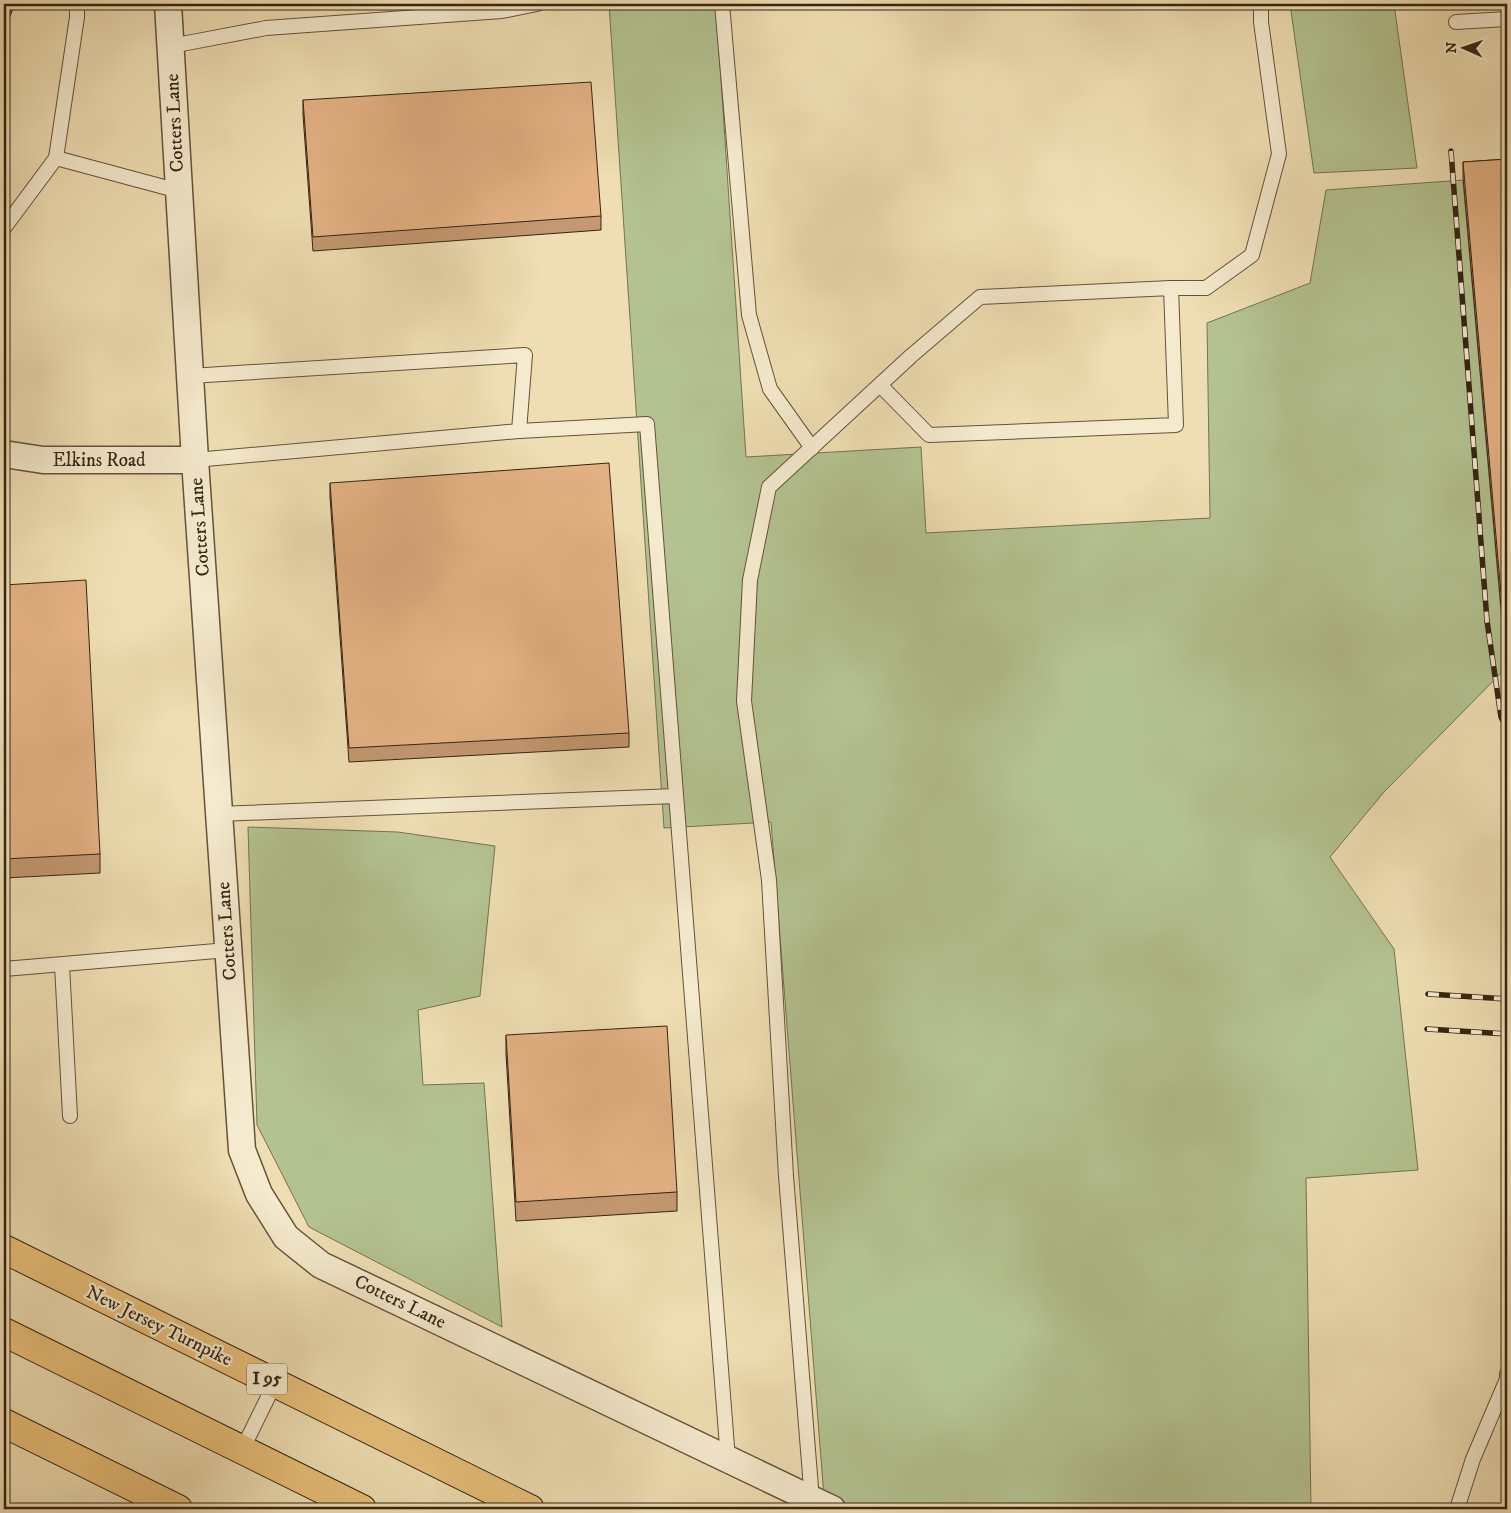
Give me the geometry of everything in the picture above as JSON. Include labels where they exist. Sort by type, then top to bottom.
[{"type":"highway","name":"New Jersey Turnpike","points":[[4,1249],[530,1509]]},
{"type":"highway","points":[[4,1332],[362,1509]]},
{"type":"highway","points":[[4,1423],[178,1509]]},
{"type":"street","name":"Cotters Lane","points":[[168,4],[195,460],[242,1150],[259,1194],[286,1237],[322,1265],[822,1504]]},
{"type":"street","name":"Elkins Road","points":[[4,454],[43,460],[195,460]]},
{"type":"lane","points":[[4,228],[56,158],[78,17],[77,4]]},
{"type":"lane","points":[[171,46],[266,28],[502,10],[537,4]]},
{"type":"lane","points":[[722,4],[749,315],[770,389],[812,448]]},
{"type":"lane","points":[[822,1504],[786,1176],[769,880],[744,700],[750,580],[770,487],[911,356],[980,297],[1206,288],[1252,255],[1279,154],[1260,4]]},
{"type":"lane","points":[[1456,22],[1507,19]]},
{"type":"lane","points":[[56,158],[179,191]]},
{"type":"lane","points":[[880,385],[929,435],[1176,425],[1171,288]]},
{"type":"lane","points":[[190,376],[525,355],[519,431]]},
{"type":"lane","points":[[195,460],[519,431],[647,424],[728,1459]]},
{"type":"lane","points":[[219,814],[676,796]]},
{"type":"lane","points":[[4,970],[228,950]]},
{"type":"lane","points":[[62,964],[70,1116]]},
{"type":"lane","points":[[1457,1509],[1473,1459],[1507,1379],[1507,1374]]},
{"type":"lane","points":[[242,1450],[275,1383]]},
{"type":"green space","points":[[609,4],[716,4],[746,457],[921,447],[926,533],[1210,518],[1207,323],[1310,283],[1326,190],[1463,180],[1506,668],[1384,792],[1330,857],[1394,949],[1418,1170],[1306,1178],[1311,1509],[850,1509],[824,1497],[771,822],[664,828]]},
{"type":"green space","points":[[1290,4],[1394,4],[1417,168],[1314,173]]},
{"type":"green space","points":[[248,827],[398,832],[495,846],[480,996],[418,1010],[423,1085],[484,1083],[502,1327],[309,1227],[257,1125]]},
{"type":"building","points":[[591,82],[601,216],[313,237],[303,100]]},
{"type":"building","points":[[1507,159],[1507,593],[1501,593],[1463,162]]},
{"type":"building","points":[[609,463],[629,733],[349,748],[330,483]]},
{"type":"building","points":[[86,580],[100,854],[4,859],[4,585]]},
{"type":"building","points":[[667,1026],[677,1192],[516,1202],[506,1035]]},
{"type":"railway","points":[[1451,151],[1487,621],[1501,717],[1507,729]]},
{"type":"railway","points":[[1428,994],[1507,999]]},
{"type":"railway","points":[[1427,1029],[1507,1034]]}]
